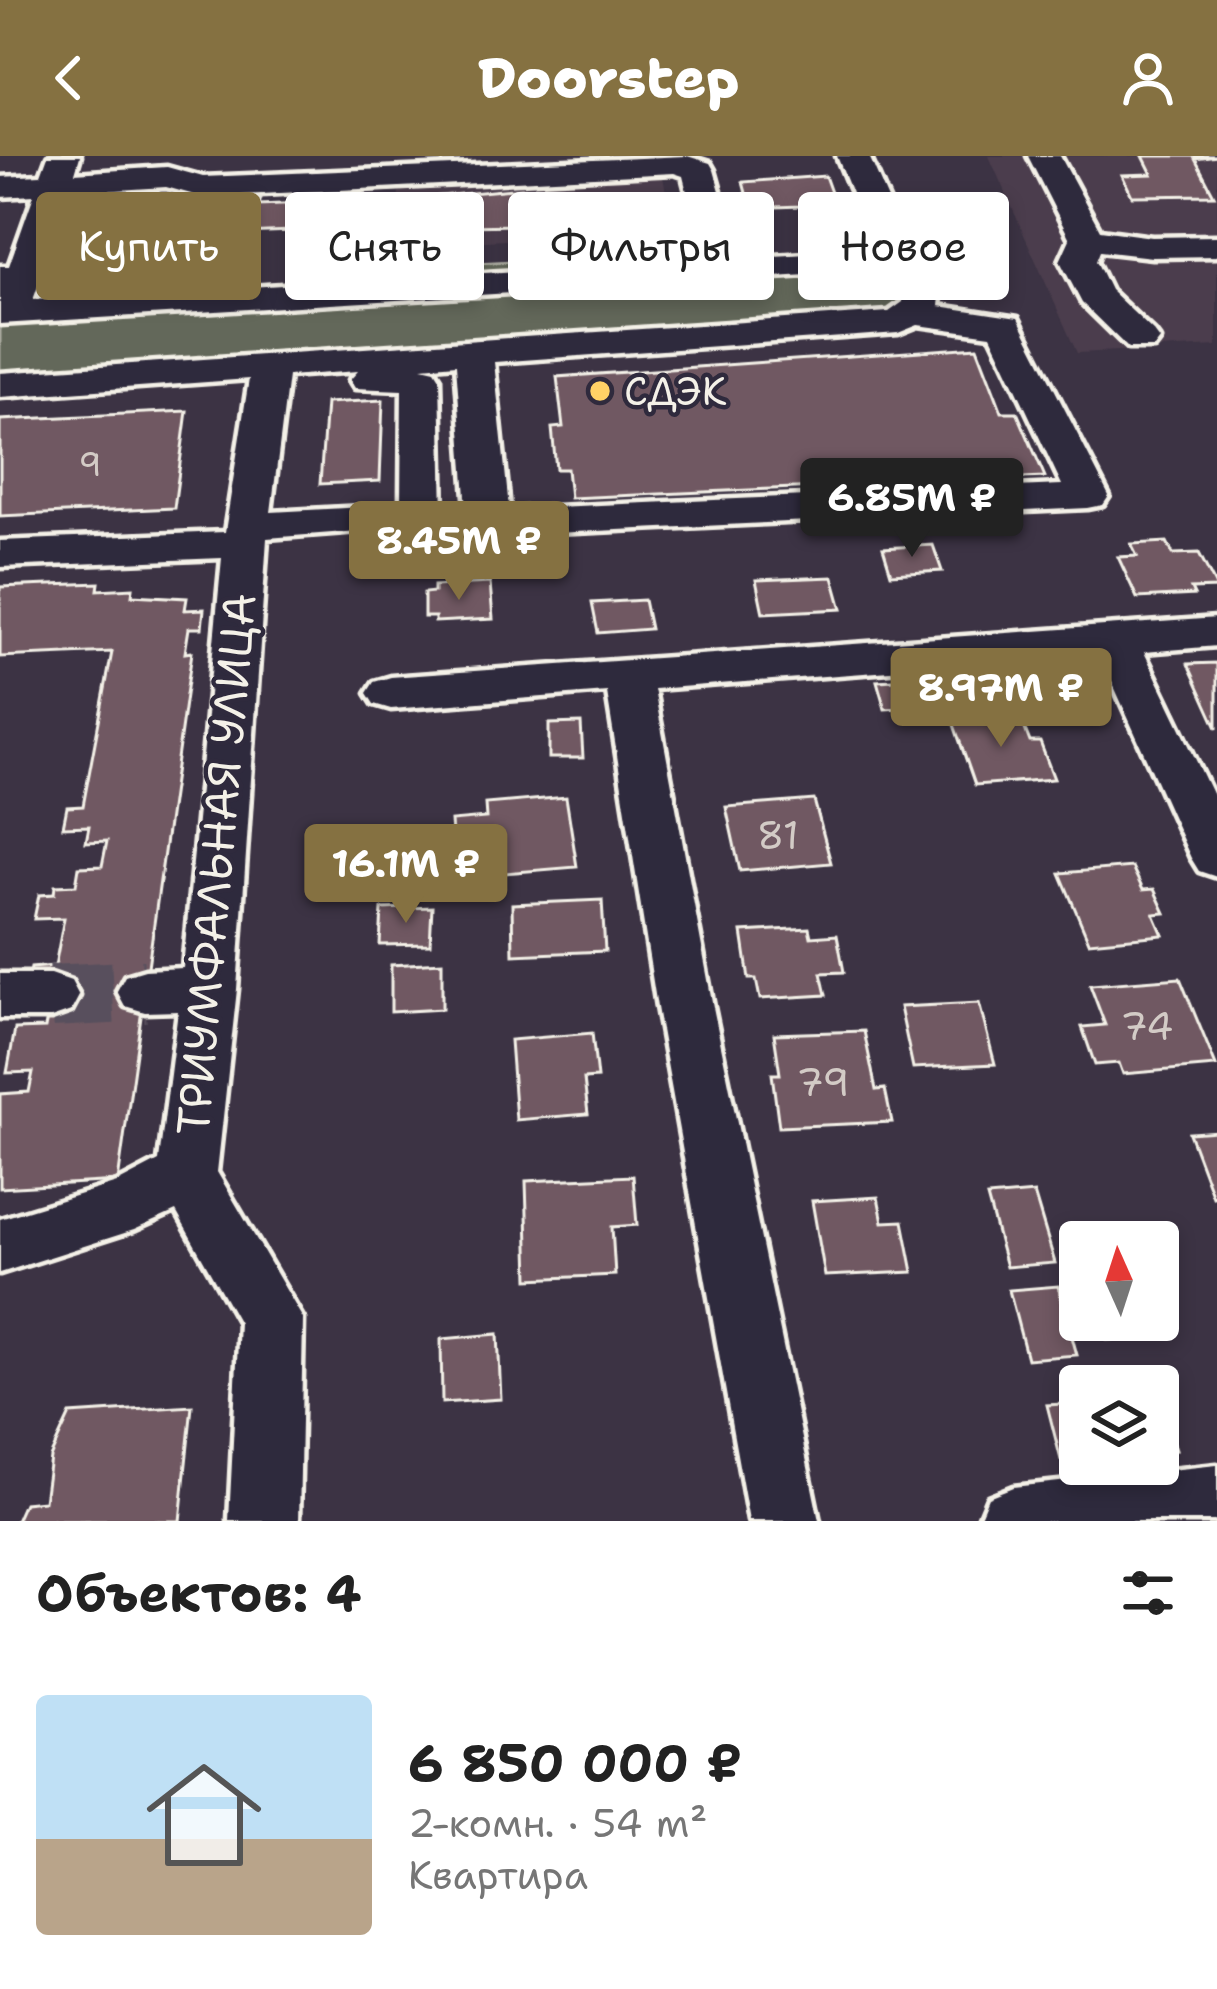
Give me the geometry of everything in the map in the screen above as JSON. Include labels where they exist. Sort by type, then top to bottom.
[{"type":"street","points":[[854,156],[869,192]]},
{"type":"street","points":[[1043,156],[1087,239]]},
{"type":"street","points":[[0,187],[60,170],[167,177],[202,187],[418,166],[689,165],[698,170],[704,192]]},
{"type":"street","points":[[60,170],[12,276],[5,312],[508,271]]},
{"type":"street","points":[[1087,239],[1152,247],[1217,246]]},
{"type":"street","points":[[1087,239],[1078,261],[1095,296],[1141,340]]},
{"type":"street","points":[[269,376],[474,353],[898,322],[914,313],[922,300]]},
{"type":"street","points":[[474,353],[489,523],[1088,496],[1005,326],[914,313]]},
{"type":"street","points":[[0,385],[269,376],[422,378],[422,516],[246,535]]},
{"type":"street","name":"ТРИУМФАЛЬНАЯ УЛИЦА","points":[[264,1521],[272,1319],[187,1175],[209,989],[246,535],[269,376]]},
{"type":"street","name":"ТРИУМФАЛЬНАЯ УЛИЦА","points":[[0,554],[246,535]]},
{"type":"street","points":[[392,693],[1217,632]]},
{"type":"street","points":[[1115,640],[1217,858]]},
{"type":"street","points":[[628,676],[685,1007],[784,1521]]},
{"type":"street","points":[[145,991],[209,989]]},
{"type":"street","points":[[0,1246],[134,1204],[187,1175]]},
{"type":"street","points":[[1013,1521],[1217,1499]]},
{"type":"shaded area","points":[[989,156],[1217,156],[1217,346],[1077,353]]},
{"type":"shaded area","points":[[662,172],[666,192],[508,192],[508,240],[484,241],[484,192],[399,192],[434,183]]},
{"type":"green space","points":[[508,261],[508,272],[484,273],[484,263]]},
{"type":"green space","points":[[798,273],[798,300],[903,303],[889,313],[0,376],[0,320],[341,300],[484,300],[484,292],[508,290],[508,300],[774,300],[774,275]]},
{"type":"building","points":[[1143,156],[1217,156],[1195,159],[1214,195],[1132,196],[1122,175],[1152,174]]},
{"type":"building","points":[[825,176],[831,192],[798,192],[798,206],[774,207],[774,192],[746,192],[743,182]]},
{"type":"building","points":[[146,186],[145,192],[90,192],[91,188]]},
{"type":"building","points":[[524,188],[524,192],[508,192],[508,225],[484,226],[482,192]]},
{"type":"building","points":[[285,204],[285,231],[261,232],[261,205]]},
{"type":"building","points":[[977,347],[1002,412],[1017,412],[1045,477],[570,498],[567,469],[556,469],[552,428],[563,427],[557,377]]},
{"type":"building","points":[[383,400],[380,481],[320,484],[326,403]]},
{"type":"building","points":[[187,411],[174,508],[0,516],[0,420]]},
{"type":"building","points":[[1167,542],[1173,554],[1199,553],[1217,588],[1191,589],[1194,595],[1137,598],[1118,557],[1137,556],[1131,544]]},
{"type":"building","points":[[933,545],[942,571],[891,574],[883,548]]},
{"type":"building","points":[[833,577],[842,609],[763,613],[756,580]]},
{"type":"building","points":[[99,583],[98,590],[133,588],[132,595],[187,598],[185,610],[204,609],[202,628],[189,628],[185,653],[192,652],[118,1181],[0,1188],[0,1094],[29,1092],[33,1072],[7,1073],[15,1029],[45,1028],[54,982],[28,983],[31,968],[55,966],[64,918],[34,919],[39,895],[54,894],[55,886],[76,885],[79,867],[102,866],[107,841],[86,842],[89,826],[63,827],[67,807],[83,806],[112,652],[0,657],[0,587]]},
{"type":"building","points":[[490,583],[493,619],[435,622],[435,617],[424,617],[424,593],[434,592],[434,586]]},
{"type":"building","points":[[644,600],[650,629],[598,633],[592,603]]},
{"type":"building","points":[[1217,663],[1217,728],[1188,664]]},
{"type":"building","points":[[932,678],[940,706],[885,709],[877,681]]},
{"type":"building","points":[[1019,714],[1030,742],[1040,742],[1054,779],[975,785],[952,719]]},
{"type":"building","points":[[581,723],[583,758],[549,758],[549,724]]},
{"type":"building","points":[[566,797],[577,867],[492,874],[491,868],[455,871],[451,821],[486,818],[485,804]]},
{"type":"building","points":[[814,800],[831,863],[740,871],[726,807]]},
{"type":"building","points":[[1132,867],[1143,890],[1154,889],[1165,913],[1154,914],[1163,935],[1089,942],[1060,873]]},
{"type":"building","points":[[602,900],[605,951],[513,955],[512,904]]},
{"type":"building","points":[[432,907],[430,944],[380,945],[382,909]]},
{"type":"building","points":[[809,928],[811,937],[837,935],[844,972],[821,973],[826,995],[760,999],[756,979],[749,979],[742,932]]},
{"type":"building","points":[[442,962],[442,1009],[391,1012],[391,965]]},
{"type":"building","points":[[1180,978],[1216,1066],[1123,1074],[1119,1063],[1095,1065],[1082,1027],[1105,1025],[1090,985]]},
{"type":"building","points":[[979,1003],[995,1064],[913,1068],[900,1007]]},
{"type":"building","points":[[864,1031],[876,1090],[885,1089],[892,1122],[779,1127],[772,1074],[780,1074],[774,1034]]},
{"type":"building","points":[[592,1033],[597,1078],[584,1079],[588,1114],[516,1120],[510,1040]]},
{"type":"building","points":[[1217,1131],[1217,1196],[1213,1197],[1189,1133]]},
{"type":"building","points":[[633,1176],[637,1225],[612,1227],[615,1275],[529,1279],[526,1181]]},
{"type":"building","points":[[1034,1193],[1055,1263],[1006,1267],[987,1197]]},
{"type":"building","points":[[878,1197],[883,1222],[903,1221],[913,1272],[825,1276],[812,1201]]},
{"type":"building","points":[[1058,1286],[1059,1341],[1073,1341],[1077,1355],[1027,1359],[1009,1290]]},
{"type":"building","points":[[498,1334],[501,1399],[442,1403],[441,1339]]},
{"type":"building","points":[[1059,1404],[1059,1452],[1047,1405]]},
{"type":"building","points":[[192,1406],[180,1521],[16,1521],[24,1503],[44,1501],[50,1457],[70,1414]]},
{"type":"tunnel","points":[[51,996],[145,991]]},
{"type":"place","name":"СДЭК","points":[[600,391]]}]
